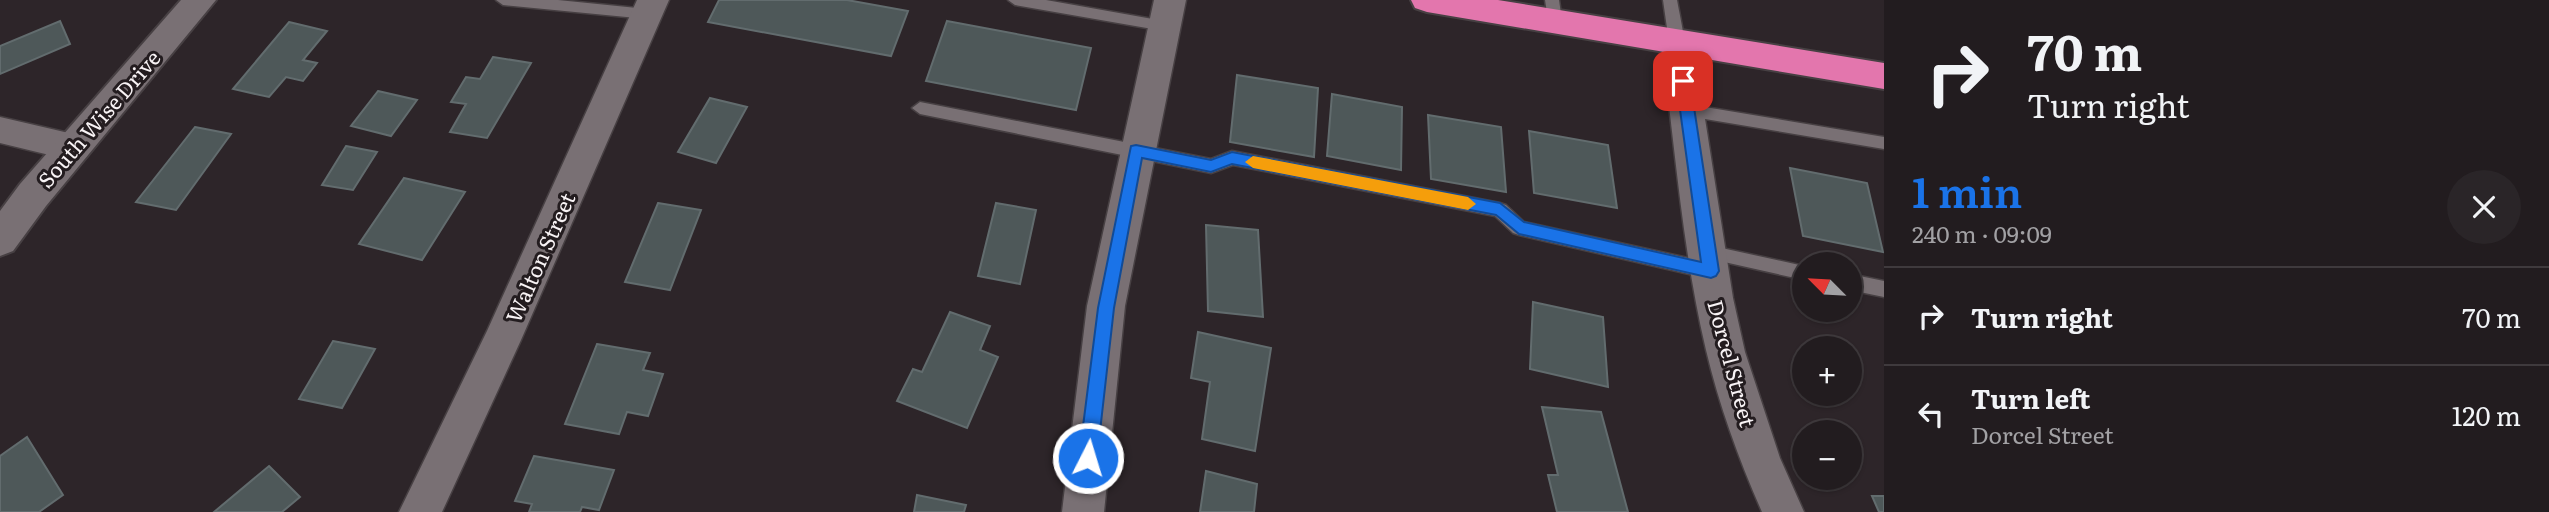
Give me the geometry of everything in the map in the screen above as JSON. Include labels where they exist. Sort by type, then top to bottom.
[{"type":"highway","points":[[1427,0],[1553,11],[1677,42],[1884,76]]},
{"type":"main road","name":"South Wise Drive","points":[[0,240],[33,195],[200,0]]},
{"type":"street","name":"Walton Street","points":[[420,512],[502,340],[650,7]]},
{"type":"street","points":[[1083,512],[1093,403],[1106,308],[1136,151],[1167,13]]},
{"type":"street","name":"Dorcel Street","points":[[1677,42],[1709,262],[1726,352],[1760,460],[1783,512]]},
{"type":"street","points":[[0,130],[74,147]]},
{"type":"lane","points":[[503,0],[650,7]]},
{"type":"lane","points":[[1015,0],[1167,13]]},
{"type":"lane","points":[[1670,0],[1677,42]]},
{"type":"lane","points":[[920,108],[1211,166],[1232,158],[1500,210],[1519,228],[1709,262],[1792,272]]},
{"type":"lane","points":[[1687,110],[1884,143]]},
{"type":"lane","points":[[1862,284],[1884,289]]},
{"type":"building","points":[[719,0],[847,0],[908,11],[891,56],[708,22]]},
{"type":"building","points":[[60,21],[70,44],[0,74],[0,46]]},
{"type":"building","points":[[947,21],[1091,48],[1076,110],[926,81]]},
{"type":"building","points":[[289,22],[327,31],[303,60],[317,63],[303,81],[286,77],[269,97],[233,89]]},
{"type":"building","points":[[493,57],[531,63],[487,138],[450,132],[466,104],[451,102],[466,77],[480,79]]},
{"type":"building","points":[[1237,75],[1318,88],[1314,157],[1230,142]]},
{"type":"building","points":[[378,91],[417,100],[391,136],[351,126]]},
{"type":"building","points":[[1332,94],[1402,107],[1401,170],[1327,156]]},
{"type":"building","points":[[710,98],[747,107],[716,163],[678,152]]},
{"type":"building","points":[[1428,115],[1501,127],[1506,192],[1431,179]]},
{"type":"building","points":[[195,127],[231,134],[176,210],[136,202]]},
{"type":"building","points":[[1529,131],[1608,145],[1617,208],[1534,193]]},
{"type":"building","points":[[346,146],[377,152],[353,190],[322,185]]},
{"type":"building","points":[[1790,168],[1867,183],[1883,252],[1803,236]]},
{"type":"building","points":[[404,178],[465,192],[422,260],[359,244]]},
{"type":"building","points":[[658,203],[701,210],[670,290],[625,282]]},
{"type":"building","points":[[996,203],[1036,210],[1020,284],[978,276]]},
{"type":"building","points":[[1206,225],[1258,230],[1263,317],[1208,311]]},
{"type":"building","points":[[1533,302],[1603,317],[1608,387],[1530,369]]},
{"type":"building","points":[[950,312],[990,326],[980,350],[998,357],[967,428],[897,401],[913,369],[922,372]]},
{"type":"building","points":[[1198,332],[1271,348],[1255,451],[1202,439],[1210,382],[1191,378]]},
{"type":"building","points":[[333,341],[375,349],[342,408],[299,399]]},
{"type":"building","points":[[597,344],[650,353],[643,370],[663,374],[648,416],[627,412],[619,434],[565,424]]},
{"type":"building","points":[[1542,407],[1601,412],[1628,512],[1557,512],[1548,475],[1558,475]]},
{"type":"building","points":[[27,437],[63,495],[39,512],[0,512],[0,456]]},
{"type":"building","points":[[534,456],[614,470],[599,510],[582,507],[580,512],[529,512],[532,504],[515,501]]},
{"type":"building","points":[[269,466],[300,497],[282,512],[214,512]]},
{"type":"building","points":[[1206,471],[1257,484],[1254,512],[1200,512]]},
{"type":"building","points":[[917,495],[966,505],[964,512],[914,512]]},
{"type":"building","points":[[1872,496],[1884,496],[1884,512],[1879,512]]},
{"type":"slow traffic","points":[[1253,162],[1468,204]]},
{"type":"route","points":[[1088,458],[1106,308],[1136,151],[1211,166],[1232,158],[1500,210],[1519,228],[1711,271],[1683,81]]}]
